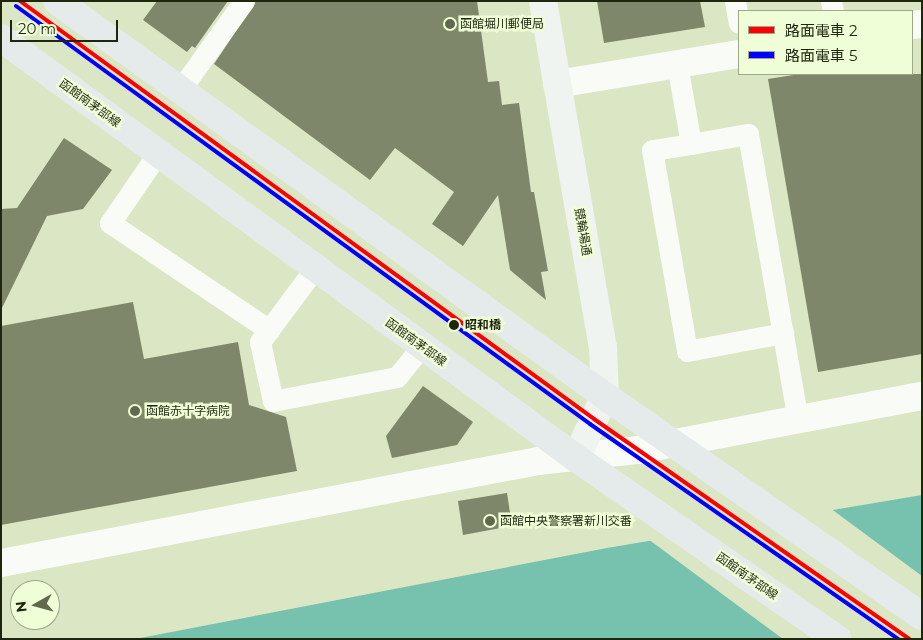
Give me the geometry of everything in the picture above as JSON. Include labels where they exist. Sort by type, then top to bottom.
[{"type":"main road","points":[[57,1],[605,396],[922,616]]},
{"type":"main road","name":"函館南茅部線","points":[[1,38],[576,458],[837,639]]},
{"type":"street","name":"競輪場通","points":[[543,1],[603,347],[605,396],[576,458]]},
{"type":"street","points":[[557,84],[738,54]]},
{"type":"street","points":[[1,563],[538,461],[576,458],[674,444],[922,396]]},
{"type":"lane","points":[[180,90],[244,1]]},
{"type":"lane","points":[[735,1],[738,18]]},
{"type":"lane","points":[[677,64],[691,144]]},
{"type":"lane","points":[[783,334],[687,351],[652,150],[748,134],[783,334],[798,420]]},
{"type":"lane","points":[[158,153],[110,223],[269,330]]},
{"type":"lane","points":[[315,268],[260,342],[273,402],[397,377],[422,346]]},
{"type":"water","points":[[922,495],[922,639],[135,639],[607,548]]},
{"type":"pier","points":[[830,508],[922,576],[922,639],[783,639],[648,539]]},
{"type":"building","points":[[157,1],[228,1],[195,48],[192,46],[187,52],[143,20]]},
{"type":"building","points":[[256,1],[477,1],[488,82],[499,81],[502,105],[519,103],[531,192],[534,192],[548,271],[541,272],[546,300],[510,270],[498,195],[463,246],[432,224],[454,192],[395,148],[370,180],[214,64]]},
{"type":"building","points":[[597,1],[700,1],[705,27],[604,43]]},
{"type":"building","points":[[922,74],[922,354],[818,372],[768,79],[794,75]]},
{"type":"building","points":[[64,138],[112,170],[83,209],[47,216],[1,310],[1,209],[17,208]]},
{"type":"building","name":"函館赤十字病院","points":[[133,302],[144,359],[238,342],[249,405],[286,417],[297,471],[1,525],[1,326]]},
{"type":"building","points":[[423,386],[473,422],[457,445],[392,458],[386,436]]},
{"type":"building","points":[[507,493],[512,526],[463,535],[458,501]]},
{"type":"tram line","name":"2","points":[[20,1],[594,419],[909,639]]},
{"type":"tram line","name":"5","points":[[16,6],[590,424],[898,639]]},
{"type":"place","name":"函館堀川郵便局","points":[[450,24]]},
{"type":"place","name":"昭和橋","points":[[454,325]]},
{"type":"place","name":"函館赤十字病院","points":[[135,411]]},
{"type":"place","name":"函館中央警察署新川交番","points":[[490,521]]}]
